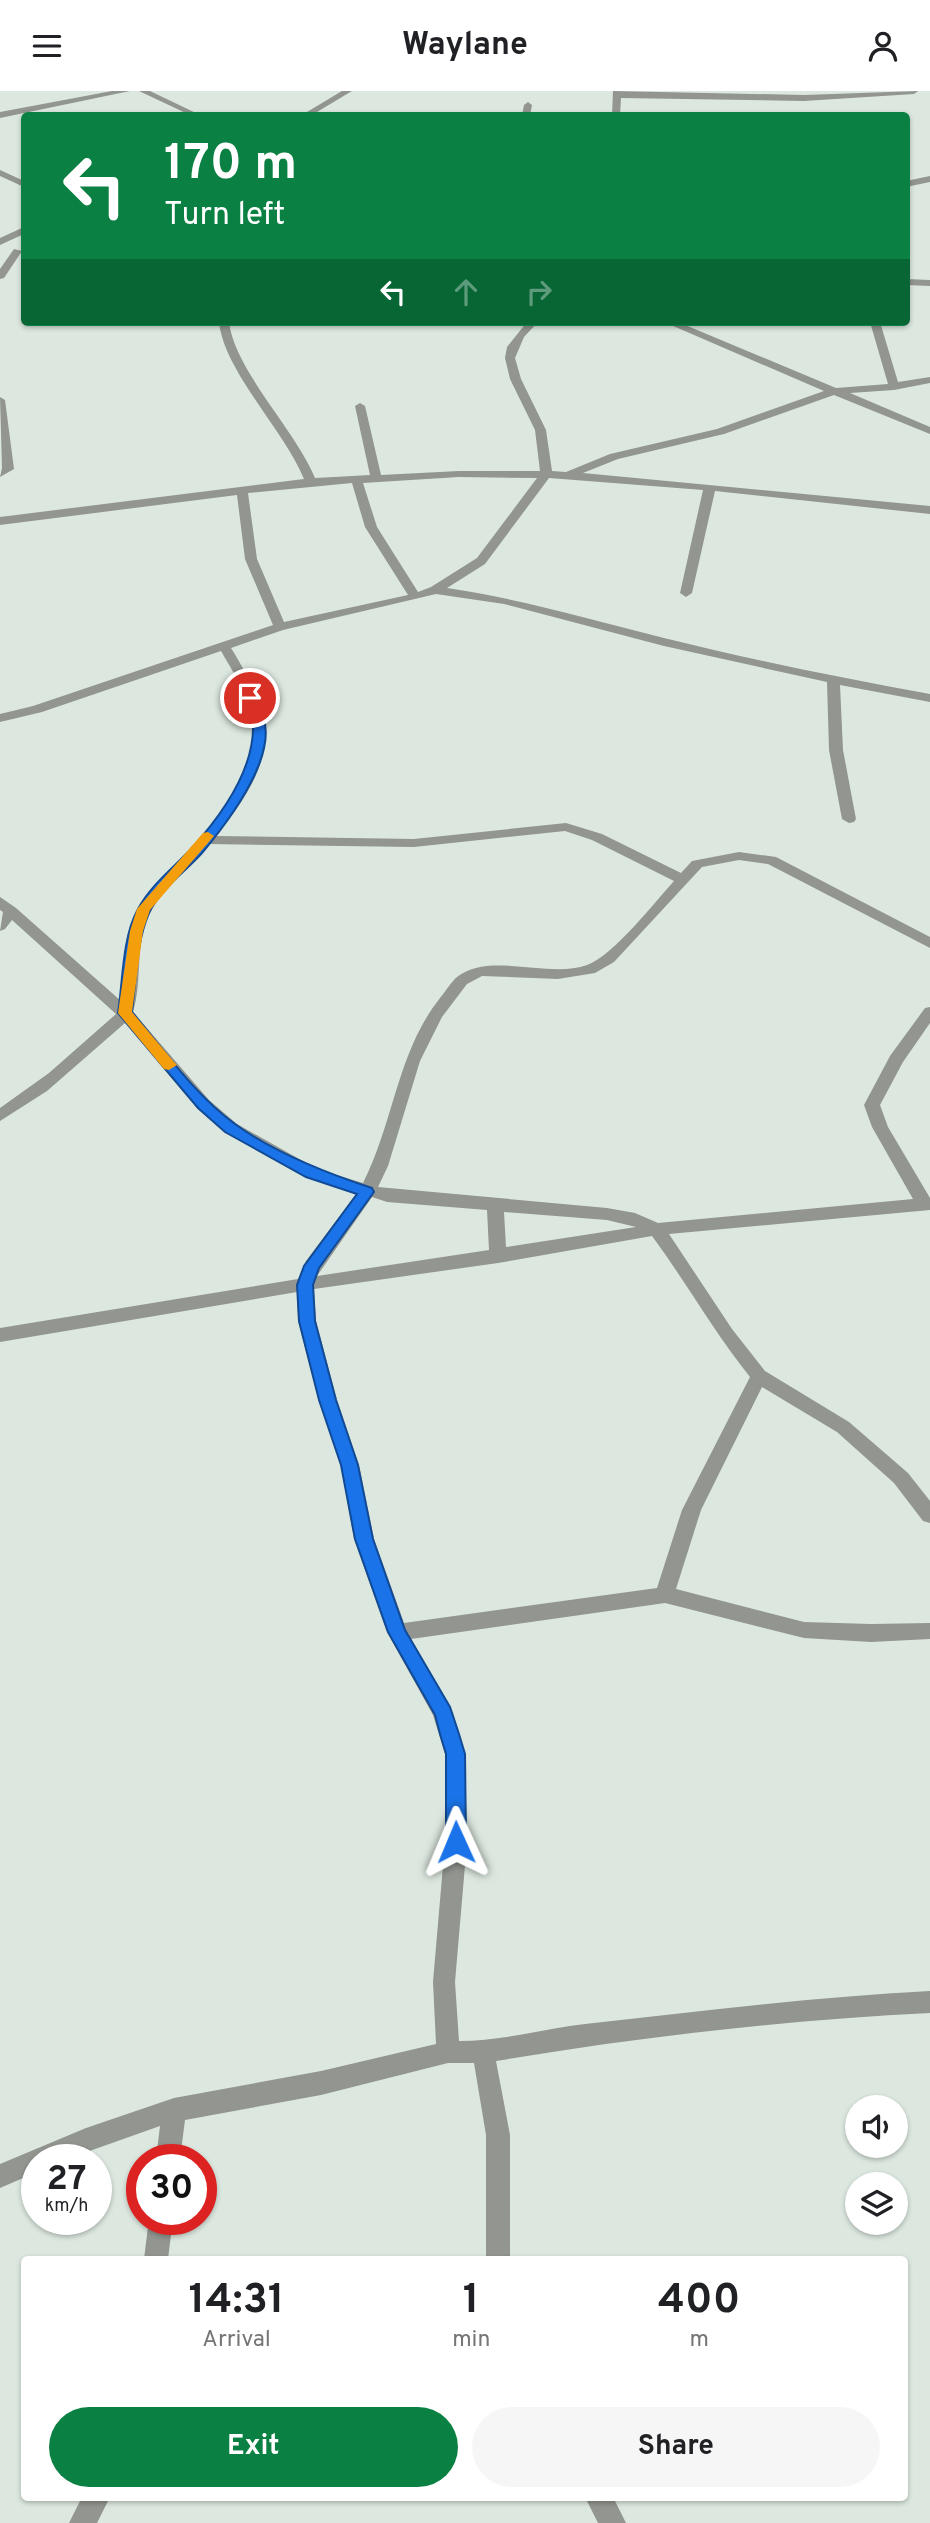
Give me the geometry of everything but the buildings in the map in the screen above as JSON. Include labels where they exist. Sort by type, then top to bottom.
[{"type":"street","points":[[0,115],[126,91]]},
{"type":"street","points":[[143,91],[189,112]]},
{"type":"street","points":[[311,112],[348,91]]},
{"type":"street","points":[[616,112],[618,93],[838,97],[914,91]]},
{"type":"street","points":[[0,173],[21,183]]},
{"type":"street","points":[[910,183],[930,179]]},
{"type":"street","points":[[0,242],[21,232]]},
{"type":"street","points":[[0,251],[21,251]]},
{"type":"street","points":[[0,276],[21,251]]},
{"type":"street","points":[[910,282],[930,283]]},
{"type":"street","points":[[224,326],[225,335],[258,396],[302,457],[311,482]]},
{"type":"street","points":[[2,713],[37,709],[280,627],[415,597],[435,590],[481,561],[546,474],[547,459],[536,417],[519,390],[510,363],[515,339],[529,326]]},
{"type":"street","points":[[679,326],[930,431]]},
{"type":"street","points":[[876,326],[894,387]]},
{"type":"street","points":[[568,475],[614,456],[720,432],[834,391],[894,387],[930,380]]},
{"type":"street","points":[[0,400],[2,433],[9,461],[8,469],[0,474]]},
{"type":"street","points":[[360,406],[376,477]]},
{"type":"street","points":[[0,521],[356,477],[546,474],[710,487],[930,510]]},
{"type":"street","points":[[356,477],[371,527],[415,597]]},
{"type":"street","points":[[686,593],[710,487]]},
{"type":"street","points":[[242,491],[251,559],[280,627]]},
{"type":"street","points":[[435,590],[505,600],[664,642],[833,680],[930,698]]},
{"type":"street","points":[[0,1115],[27,1099],[68,1067],[125,1013],[136,931],[144,909],[205,840],[244,785],[257,752],[259,721],[238,669],[223,645]]},
{"type":"street","points":[[833,680],[836,750],[849,819]]},
{"type":"street","points":[[205,840],[414,843],[565,827],[597,837],[684,880]]},
{"type":"street","points":[[448,2052],[444,1982],[456,1842],[455,1754],[443,1713],[397,1632],[364,1539],[350,1465],[328,1400],[307,1321],[305,1285],[312,1266],[367,1192],[380,1167],[412,1061],[435,1015],[462,981],[479,971],[558,974],[590,970],[608,959],[624,944],[697,864],[739,856],[771,860],[930,943]]},
{"type":"street","points":[[0,926],[6,907],[125,1013],[203,1104],[230,1128],[311,1173],[367,1192],[400,1198],[607,1214],[635,1219],[656,1229],[684,1267],[726,1334],[759,1376],[843,1427],[901,1478],[930,1515]]},
{"type":"street","points":[[0,1335],[305,1285],[498,1257],[656,1229],[927,1204],[880,1128],[872,1105],[897,1060],[930,1012]]},
{"type":"street","points":[[495,1206],[498,1257]]},
{"type":"street","points":[[664,1595],[670,1566],[688,1520],[759,1376]]},
{"type":"street","points":[[397,1632],[664,1595],[804,1630],[871,1633],[930,1631]]},
{"type":"street","points":[[76,2144],[174,2110],[321,2083],[448,2052],[483,2052],[579,2036],[848,2006],[930,2002]]},
{"type":"street","points":[[483,2052],[498,2136],[498,2256]]},
{"type":"street","points":[[170,2144],[174,2110]]},
{"type":"street","points":[[0,2176],[21,2167]]},
{"type":"street","points":[[156,2256],[159,2235]]},
{"type":"street","points":[[82,2523],[95,2501]]},
{"type":"street","points":[[600,2501],[613,2523]]},
{"type":"slow traffic","points":[[169,1065],[125,1013],[136,931],[144,909],[164,883],[197,851],[208,836]]},
{"type":"route","points":[[250,698],[259,721],[257,752],[244,785],[197,851],[164,883],[144,909],[136,931],[125,1013],[203,1104],[230,1128],[311,1173],[367,1192],[312,1266],[305,1285],[307,1321],[328,1400],[350,1465],[364,1539],[397,1632],[443,1713],[455,1754],[456,1842]]}]
